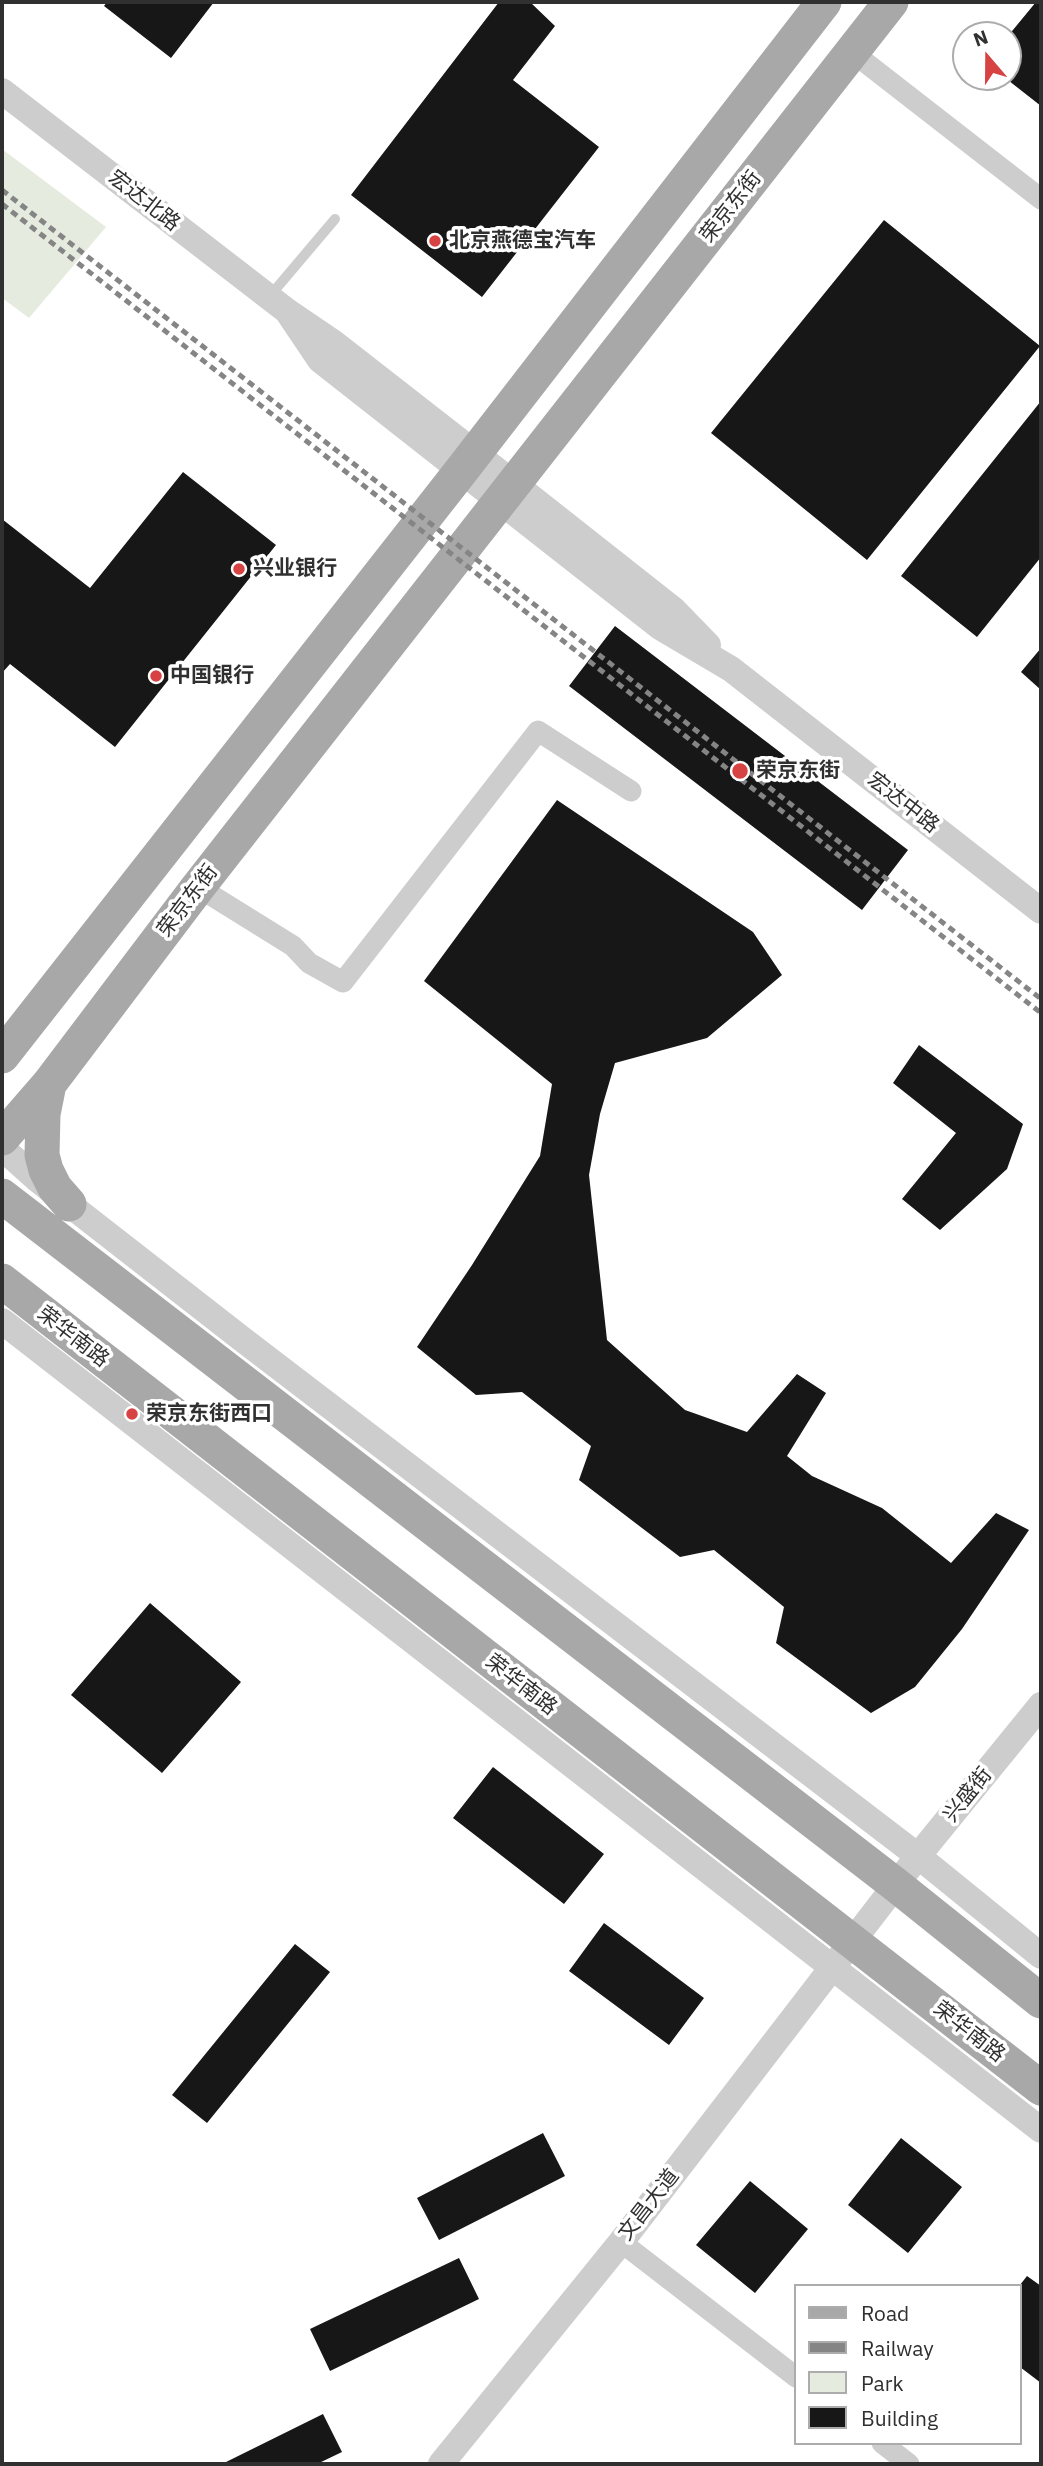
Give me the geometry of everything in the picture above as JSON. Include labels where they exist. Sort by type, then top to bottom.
[{"type":"main road","name":"荣京东街","points":[[2,1138],[49,1084],[198,887],[891,2]]},
{"type":"main road","points":[[5,1048],[468,462],[811,7]]},
{"type":"main road","points":[[49,1084],[43,1114],[42,1155],[55,1188],[69,1204]]},
{"type":"main road","points":[[2,1196],[284,1416],[896,1885],[1041,2001]]},
{"type":"main road","name":"荣华南路","points":[[2,1281],[575,1726],[842,1954],[1041,2088]]},
{"type":"street","points":[[852,52],[1041,199]]},
{"type":"street","name":"宏达北路","points":[[2,91],[278,304],[334,343],[468,462],[508,493]]},
{"type":"street","name":"宏达中路","points":[[508,493],[660,627],[731,670],[1041,911]]},
{"type":"street","points":[[198,887],[293,946],[309,963],[343,982],[538,731],[631,791]]},
{"type":"street","points":[[2,1148],[242,1339],[918,1856],[1041,1956]]},
{"type":"street","points":[[2,1321],[619,1802],[842,1954],[1041,2130]]},
{"type":"street","points":[[242,1339],[284,1416]]},
{"type":"street","name":"兴盛街","points":[[896,1885],[1041,1705]]},
{"type":"street","points":[[575,1726],[619,1802]]},
{"type":"street","name":"文昌大道","points":[[442,2464],[621,2242],[896,1885]]},
{"type":"street","points":[[621,2242],[794,2375]]},
{"type":"street","points":[[885,2445],[909,2464]]},
{"type":"lane","points":[[278,304],[335,219]]},
{"type":"green space","points":[[2,149],[106,227],[29,318],[2,298]]},
{"type":"building","points":[[107,2],[214,2],[171,58],[104,6]]},
{"type":"building","points":[[499,2],[530,2],[555,26],[513,80],[599,147],[482,297],[351,195]]},
{"type":"building","points":[[1036,2],[1041,2],[1041,106],[1022,91],[1020,21]]},
{"type":"building","points":[[884,220],[1040,346],[867,560],[711,433]]},
{"type":"building","points":[[1041,401],[1041,557],[977,637],[901,576]]},
{"type":"building","points":[[183,472],[276,545],[115,747],[10,664],[2,673],[2,519],[90,588]]},
{"type":"building","name":"荣京东街","points":[[615,626],[908,850],[862,910],[569,686]]},
{"type":"building","points":[[1041,648],[1041,690],[1021,672]]},
{"type":"building","points":[[557,800],[753,932],[782,975],[707,1038],[615,1063],[600,1114],[589,1175],[607,1340],[685,1410],[747,1432],[797,1374],[826,1393],[787,1456],[812,1476],[882,1508],[951,1563],[996,1513],[1029,1530],[962,1629],[915,1687],[871,1713],[776,1643],[784,1607],[714,1550],[680,1557],[579,1480],[591,1446],[522,1392],[476,1395],[417,1347],[540,1156],[552,1084],[424,981]]},
{"type":"building","points":[[919,1045],[1023,1124],[1007,1169],[940,1230],[902,1199],[956,1133],[893,1083]]},
{"type":"building","points":[[150,1603],[241,1682],[162,1773],[71,1695]]},
{"type":"building","points":[[493,1767],[604,1854],[564,1904],[453,1818]]},
{"type":"building","points":[[604,1923],[704,1998],[669,2045],[569,1971]]},
{"type":"building","points":[[295,1944],[330,1972],[207,2123],[172,2095]]},
{"type":"building","points":[[543,2133],[565,2176],[439,2240],[417,2198]]},
{"type":"building","points":[[901,2138],[962,2187],[908,2253],[848,2205]]},
{"type":"building","points":[[750,2181],[808,2229],[755,2293],[696,2245]]},
{"type":"building","points":[[459,2258],[479,2299],[330,2371],[310,2329]]},
{"type":"building","points":[[1027,2276],[1041,2286],[1041,2383],[1022,2369],[1021,2284]]},
{"type":"building","points":[[323,2414],[342,2452],[317,2464],[222,2464]]},
{"type":"railway","points":[[2,190],[1041,999]]},
{"type":"railway","points":[[2,204],[1041,1013]]},
{"type":"place","name":"北京燕德宝汽车","points":[[435,241]]},
{"type":"place","name":"兴业银行","points":[[239,569]]},
{"type":"place","name":"中国银行","points":[[156,676]]},
{"type":"place","name":"荣京东街","points":[[740,771]]},
{"type":"place","name":"荣京东街西口","points":[[132,1414]]}]
